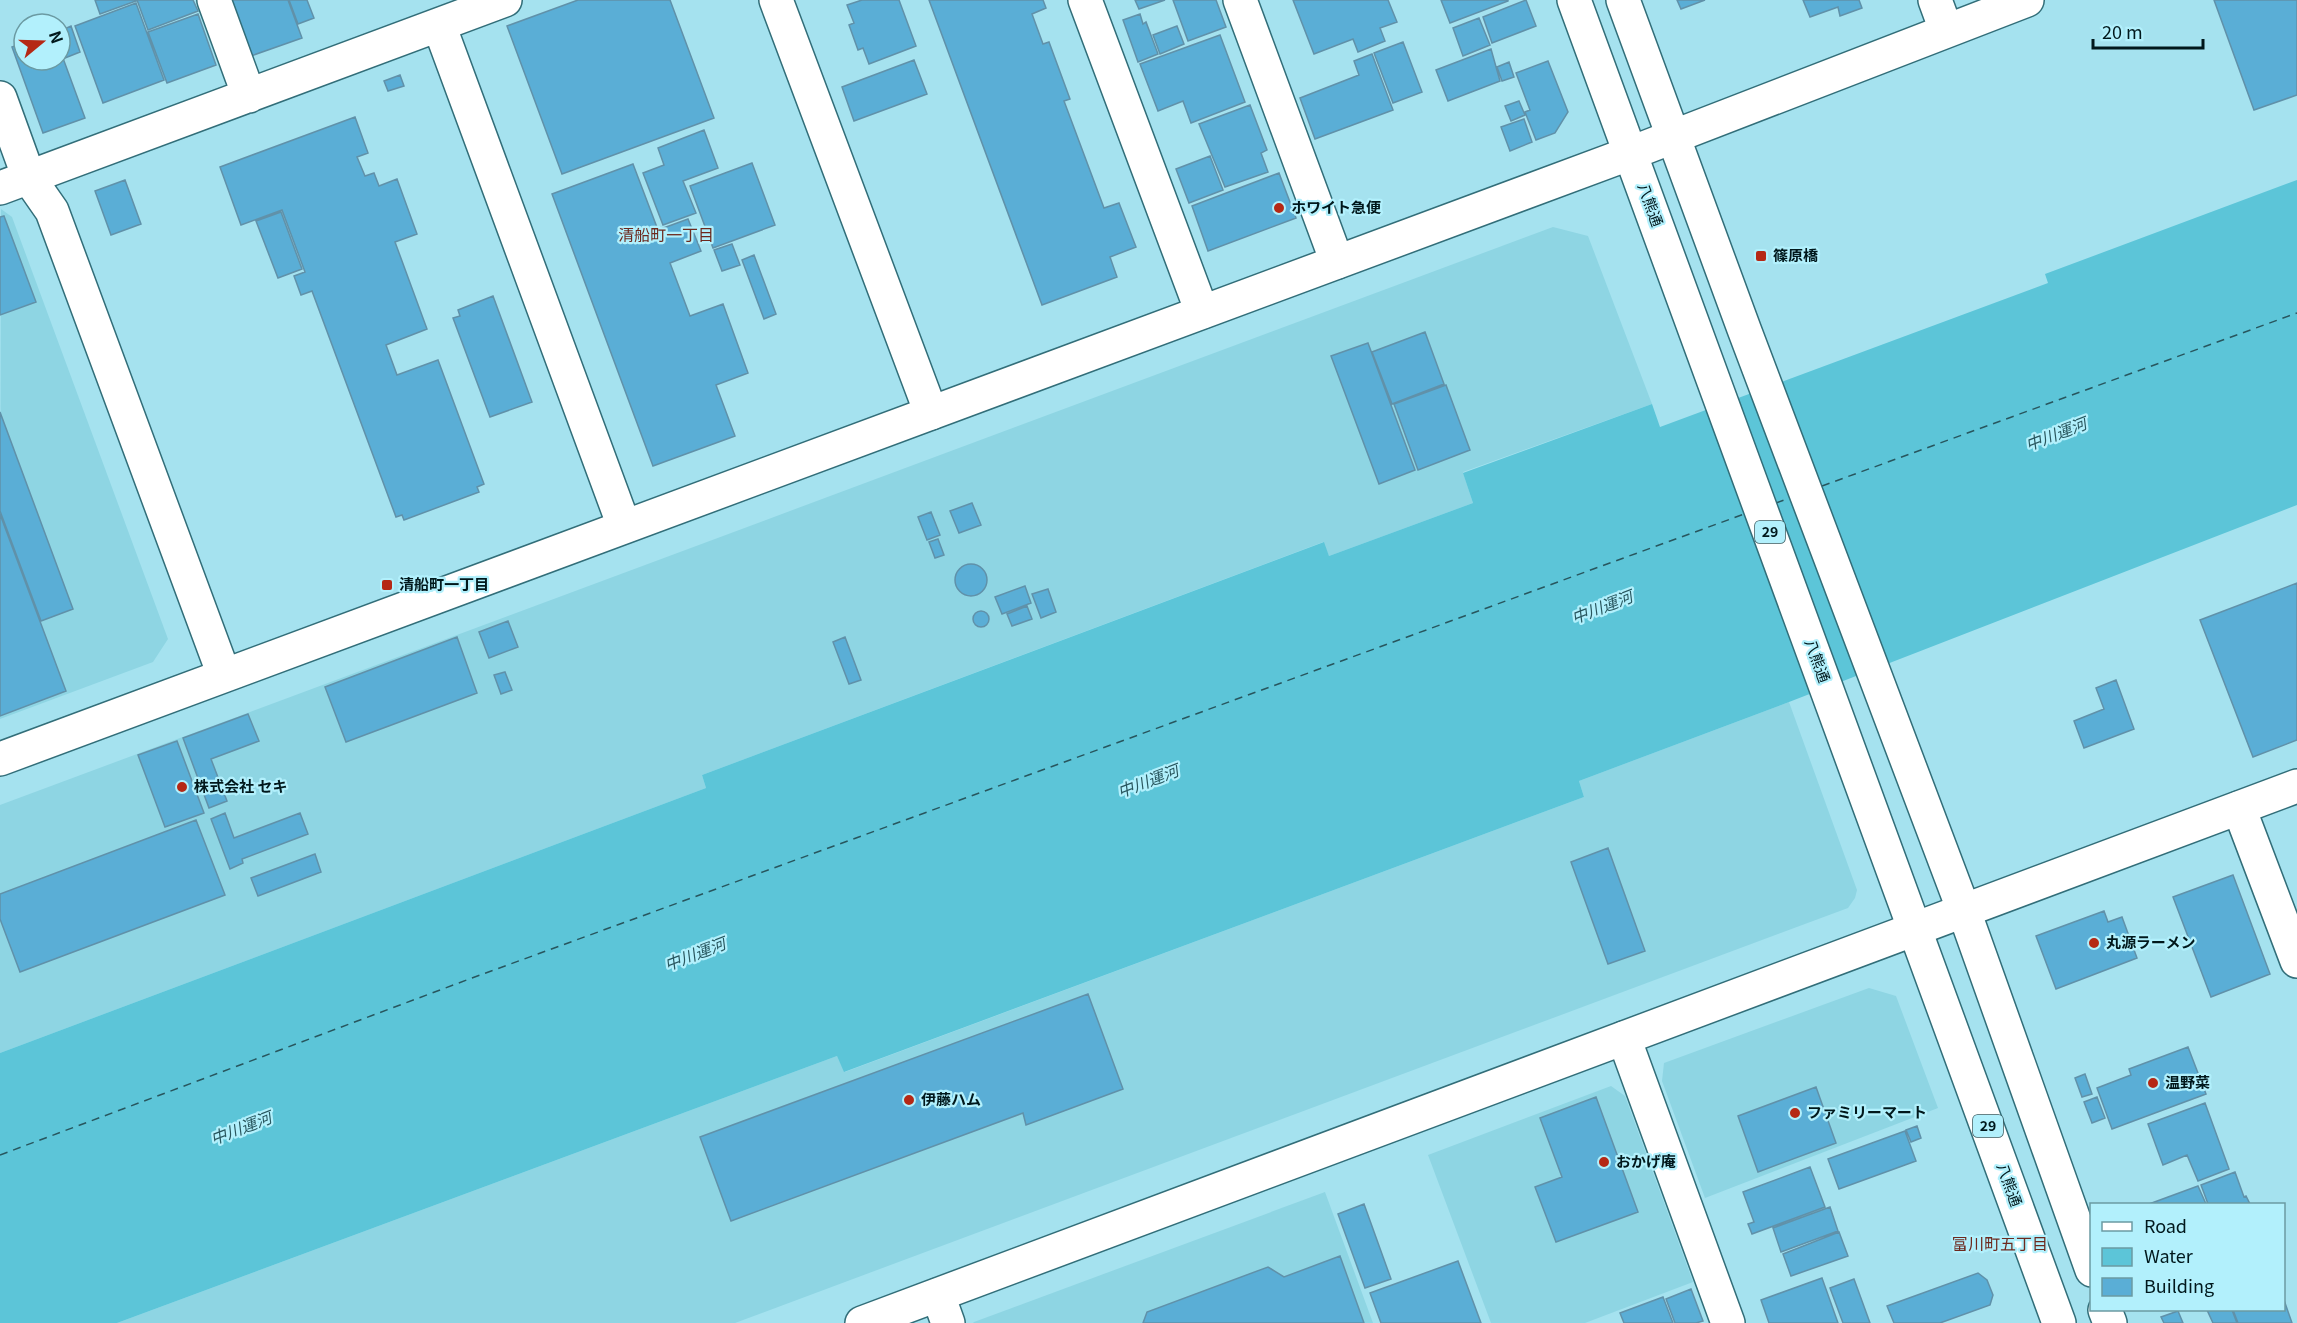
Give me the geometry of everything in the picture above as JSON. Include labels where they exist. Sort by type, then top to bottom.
[{"type":"street","points":[[214,0],[249,96]]},
{"type":"street","points":[[15,183],[249,96],[452,14],[505,0]]},
{"type":"street","points":[[776,0],[930,413]]},
{"type":"street","points":[[1085,0],[1202,312]]},
{"type":"street","points":[[1240,0],[1337,262]]},
{"type":"street","name":"八熊通","points":[[1574,0],[2060,1323]]},
{"type":"street","points":[[1623,0],[1744,329],[1964,910],[2090,1267]]},
{"type":"street","points":[[1935,0],[1946,30]]},
{"type":"street","points":[[0,759],[1673,137],[2027,0]]},
{"type":"street","points":[[452,14],[624,526]]},
{"type":"street","points":[[0,98],[15,183],[52,212],[224,675]]},
{"type":"street","points":[[862,1323],[943,1309],[1624,1038],[2297,786]]},
{"type":"street","points":[[2239,808],[2297,961]]},
{"type":"street","points":[[1624,1038],[1728,1323]]},
{"type":"shaded area","points":[[1,209],[12,217],[168,639],[153,662],[0,719]]},
{"type":"shaded area","points":[[1553,227],[1588,236],[1652,404],[1463,472],[1473,503],[1329,556],[1323,542],[702,775],[706,788],[0,1053],[0,805]]},
{"type":"shaded area","points":[[1789,702],[1857,890],[1848,908],[735,1323],[117,1323],[837,1056],[845,1072],[1584,797],[1579,781]]},
{"type":"shaded area","points":[[1869,988],[1896,996],[1938,1108],[1705,1198],[1662,1081],[1664,1063]]},
{"type":"shaded area","points":[[1611,1086],[1625,1096],[1693,1282],[1585,1323],[1491,1323],[1428,1155]]},
{"type":"shaded area","points":[[1325,1192],[1373,1323],[973,1323],[974,1322]]},
{"type":"water","name":"中川運河","points":[[2297,180],[2297,505],[1579,781],[1584,797],[844,1072],[837,1056],[117,1323],[0,1323],[0,1053],[706,788],[702,775],[1324,542],[1329,556],[1473,503],[1463,473],[1652,404],[1660,427],[2048,283],[2045,274]]},
{"type":"building","points":[[95,0],[136,0],[136,1],[100,14]]},
{"type":"building","points":[[137,0],[193,0],[198,11],[148,30]]},
{"type":"building","points":[[227,0],[288,0],[302,38],[248,57]]},
{"type":"building","points":[[289,0],[307,0],[314,18],[298,24]]},
{"type":"building","points":[[578,0],[670,0],[714,118],[562,174],[507,26]]},
{"type":"building","points":[[862,0],[899,0],[916,46],[869,64],[863,48],[858,50],[849,25],[854,23],[847,5]]},
{"type":"building","points":[[929,0],[1043,0],[1046,8],[1032,14],[1043,44],[1049,42],[1070,99],[1064,101],[1104,208],[1119,203],[1136,247],[1110,257],[1117,277],[1042,305]]},
{"type":"building","points":[[1135,0],[1165,0],[1139,9]]},
{"type":"building","points":[[1173,0],[1216,0],[1226,27],[1188,41]]},
{"type":"building","points":[[1293,0],[1388,0],[1397,22],[1380,28],[1385,41],[1358,52],[1353,39],[1314,54]]},
{"type":"building","points":[[1441,0],[1508,0],[1508,1],[1450,23]]},
{"type":"building","points":[[1526,0],[1536,26],[1492,43],[1483,17]]},
{"type":"building","points":[[1677,0],[1705,0],[1681,9]]},
{"type":"building","points":[[1803,0],[1859,0],[1862,8],[1840,16],[1838,7],[1810,17]]},
{"type":"building","points":[[2214,0],[2297,0],[2297,95],[2254,110]]},
{"type":"building","points":[[136,3],[164,80],[103,103],[75,26]]},
{"type":"building","points":[[198,14],[216,65],[167,83],[148,32]]},
{"type":"building","points":[[1140,14],[1143,24],[1146,22],[1158,54],[1138,62],[1123,20]]},
{"type":"building","points":[[1479,18],[1490,45],[1463,56],[1453,28]]},
{"type":"building","points":[[1177,26],[1184,44],[1160,54],[1153,35]]},
{"type":"building","points":[[72,29],[80,52],[72,55]]},
{"type":"building","points":[[1220,35],[1245,102],[1191,123],[1183,101],[1158,111],[1140,64]]},
{"type":"building","points":[[1403,42],[1422,92],[1393,103],[1374,53]]},
{"type":"building","points":[[1491,49],[1500,81],[1448,101],[1436,70]]},
{"type":"building","points":[[1372,54],[1393,110],[1315,139],[1300,98],[1359,75],[1354,61]]},
{"type":"building","points":[[914,60],[927,94],[854,121],[842,87]]},
{"type":"building","points":[[1548,61],[1568,112],[1555,133],[1536,140],[1525,112],[1530,110],[1516,73]]},
{"type":"building","points":[[1509,62],[1514,77],[1502,81],[1497,67]]},
{"type":"building","points":[[21,72],[68,72],[85,118],[43,133]]},
{"type":"building","points":[[400,75],[404,86],[388,91],[384,81]]},
{"type":"building","points":[[1519,101],[1525,115],[1511,121],[1505,106]]},
{"type":"building","points":[[1250,105],[1267,150],[1261,153],[1268,172],[1225,187],[1199,124]]},
{"type":"building","points":[[355,117],[368,153],[357,157],[365,176],[374,173],[379,186],[397,179],[417,234],[395,242],[427,329],[386,345],[397,375],[438,360],[484,484],[477,487],[479,492],[404,520],[402,515],[396,517],[312,291],[301,295],[294,276],[305,272],[282,210],[241,225],[220,167]]},
{"type":"building","points":[[1524,119],[1532,142],[1510,151],[1501,127]]},
{"type":"building","points":[[704,130],[718,168],[683,181],[696,213],[663,225],[643,173],[664,165],[658,148]]},
{"type":"building","points":[[1210,156],[1223,190],[1189,203],[1176,169]]},
{"type":"building","points":[[752,163],[775,225],[713,248],[690,186]]},
{"type":"building","points":[[633,164],[658,230],[688,219],[701,251],[670,263],[690,316],[723,304],[748,373],[716,385],[735,436],[653,466],[552,194]]},
{"type":"building","points":[[1279,173],[1296,218],[1208,251],[1192,206]]},
{"type":"building","points":[[125,180],[141,224],[111,235],[95,191]]},
{"type":"building","points":[[281,212],[302,269],[278,278],[256,221]]},
{"type":"building","points":[[4,216],[36,302],[0,315],[0,217]]},
{"type":"building","points":[[732,244],[740,265],[722,271],[714,250]]},
{"type":"building","points":[[754,255],[776,314],[764,319],[742,260]]},
{"type":"building","points":[[493,296],[532,402],[490,417],[453,318],[460,316],[458,310]]},
{"type":"building","points":[[1425,332],[1444,384],[1392,404],[1372,352]]},
{"type":"building","points":[[1368,343],[1415,470],[1379,484],[1331,356]]},
{"type":"building","points":[[1446,385],[1470,450],[1418,470],[1394,404]]},
{"type":"building","points":[[0,412],[73,609],[41,621],[0,511]]},
{"type":"building","points":[[972,503],[981,525],[959,533],[950,511]]},
{"type":"building","points":[[931,512],[940,535],[927,540],[918,517]]},
{"type":"building","points":[[0,514],[66,691],[0,716]]},
{"type":"building","points":[[938,539],[944,555],[935,558],[929,542]]},
{"type":"building","points":[[971,564],[982,569],[987,580],[982,591],[971,596],[960,591],[955,580],[960,569]]},
{"type":"building","points":[[2297,583],[2297,740],[2253,757],[2200,620]]},
{"type":"building","points":[[1025,586],[1031,603],[1002,614],[995,597]]},
{"type":"building","points":[[1048,589],[1056,612],[1041,618],[1032,594]]},
{"type":"building","points":[[1027,606],[1032,619],[1012,626],[1007,614]]},
{"type":"building","points":[[981,611],[987,613],[989,619],[987,625],[981,627],[975,625],[973,619],[975,613]]},
{"type":"building","points":[[508,621],[518,647],[489,658],[479,632]]},
{"type":"building","points":[[457,637],[477,693],[346,742],[325,687]]},
{"type":"building","points":[[845,637],[861,680],[849,684],[833,642]]},
{"type":"building","points":[[505,672],[512,690],[501,694],[494,675]]},
{"type":"building","points":[[2116,680],[2134,729],[2084,748],[2074,721],[2104,709],[2096,688]]},
{"type":"building","points":[[248,714],[259,741],[211,759],[227,801],[209,808],[183,738]]},
{"type":"building","points":[[177,741],[204,813],[165,827],[138,755]]},
{"type":"building","points":[[225,813],[234,838],[300,813],[308,834],[242,859],[243,863],[230,869],[211,819]]},
{"type":"building","points":[[196,820],[225,895],[20,972],[0,919],[0,894]]},
{"type":"building","points":[[1608,848],[1645,951],[1608,964],[1571,862]]},
{"type":"building","points":[[315,854],[321,872],[258,896],[251,878]]},
{"type":"building","points":[[2233,875],[2270,974],[2211,997],[2173,897]]},
{"type":"building","points":[[2104,911],[2108,922],[2122,917],[2137,958],[2056,989],[2036,936]]},
{"type":"building","points":[[1088,994],[1123,1089],[1026,1125],[1023,1113],[731,1221],[700,1137]]},
{"type":"building","points":[[2188,1047],[2206,1094],[2112,1129],[2097,1088],[2131,1075],[2129,1069]]},
{"type":"building","points":[[2085,1074],[2092,1094],[2082,1097],[2075,1078]]},
{"type":"building","points":[[1816,1087],[1836,1143],[1758,1172],[1738,1116]]},
{"type":"building","points":[[1596,1097],[1638,1212],[1556,1242],[1535,1187],[1562,1177],[1540,1118]]},
{"type":"building","points":[[2097,1097],[2105,1118],[2092,1123],[2084,1102]]},
{"type":"building","points":[[2205,1103],[2229,1169],[2198,1181],[2187,1155],[2163,1165],[2148,1124]]},
{"type":"building","points":[[1917,1126],[1921,1138],[1911,1142],[1906,1130]]},
{"type":"building","points":[[1905,1131],[1916,1161],[1839,1189],[1828,1159]]},
{"type":"building","points":[[1810,1167],[1825,1207],[1752,1234],[1748,1224],[1754,1222],[1743,1192]]},
{"type":"building","points":[[2235,1172],[2244,1197],[2246,1196],[2250,1203],[2208,1203],[2201,1185]]},
{"type":"building","points":[[2198,1186],[2206,1203],[2152,1203]]},
{"type":"building","points":[[1364,1204],[1391,1279],[1365,1288],[1338,1214]]},
{"type":"building","points":[[1830,1207],[1838,1231],[1781,1252],[1773,1228]]},
{"type":"building","points":[[1839,1232],[1848,1256],[1791,1276],[1783,1254]]},
{"type":"building","points":[[1340,1256],[1364,1323],[1143,1323],[1147,1312],[1268,1267],[1284,1277]]},
{"type":"building","points":[[1458,1261],[1481,1323],[1381,1323],[1370,1293]]},
{"type":"building","points":[[1978,1273],[1987,1280],[1993,1295],[1990,1305],[1940,1323],[1894,1323],[1887,1306]]},
{"type":"building","points":[[1822,1278],[1838,1323],[1769,1323],[1761,1300]]},
{"type":"building","points":[[1854,1279],[1870,1323],[1843,1323],[1830,1288]]},
{"type":"building","points":[[1691,1289],[1703,1321],[1675,1323],[1666,1299]]},
{"type":"building","points":[[1663,1297],[1673,1323],[1624,1323],[1620,1313]]},
{"type":"building","points":[[2285,1303],[2292,1323],[2238,1323],[2233,1311],[2285,1311]]},
{"type":"building","points":[[2178,1311],[2183,1323],[2164,1323],[2161,1317]]},
{"type":"building","points":[[2207,1311],[2232,1311],[2237,1323],[2213,1323]]},
{"type":"ferry route","points":[[1822,486],[2297,313]]},
{"type":"ferry route","points":[[1776,503],[1792,497]]},
{"type":"ferry route","points":[[0,1155],[472,978],[1747,513]]},
{"type":"place","name":"ホワイト急便","points":[[1279,208]]},
{"type":"place","name":"篠原橋","points":[[1761,256]]},
{"type":"place","name":"清船町一丁目","points":[[387,585]]},
{"type":"place","name":"株式会社 セキ","points":[[182,787]]},
{"type":"place","name":"丸源ラーメン","points":[[2094,943]]},
{"type":"place","name":"温野菜","points":[[2153,1083]]},
{"type":"place","name":"伊藤ハム","points":[[909,1100]]},
{"type":"place","name":"ファミリーマート","points":[[1795,1113]]},
{"type":"place","name":"おかげ庵","points":[[1604,1162]]},
{"type":"district","name":"清船町一丁目","points":[[666,235]]},
{"type":"district","name":"富川町五丁目","points":[[2000,1244]]}]
